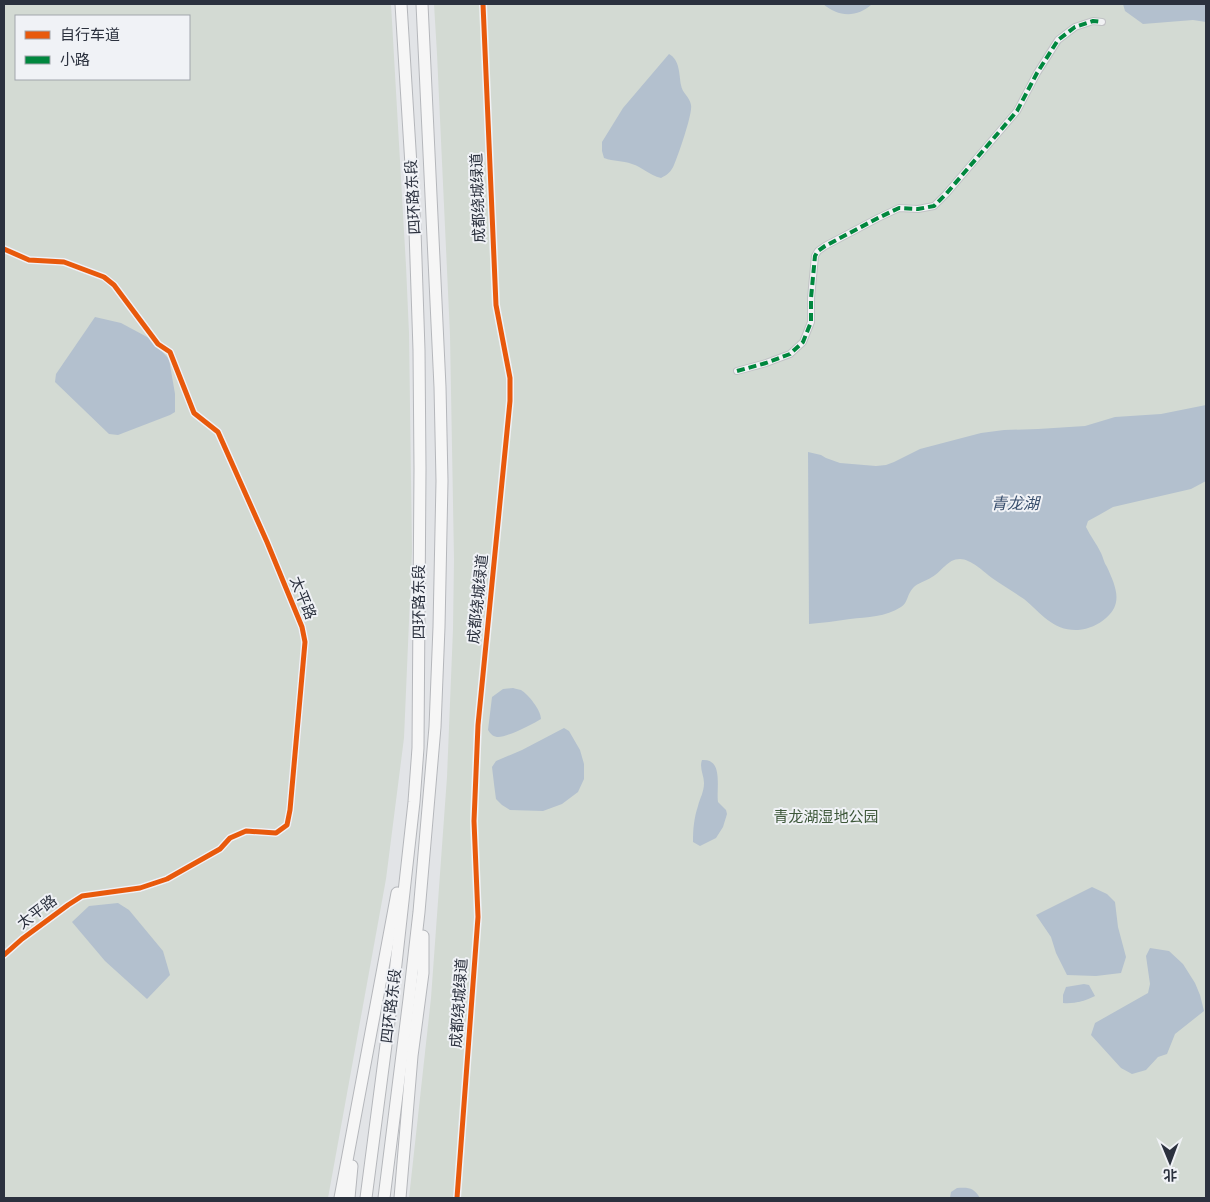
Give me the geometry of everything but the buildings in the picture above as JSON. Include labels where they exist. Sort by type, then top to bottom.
[{"type":"highway","name":"四环路东段","points":[[366,1198],[393,991],[414,802],[418,748],[420,627],[419,350],[414,220],[401,4]]},
{"type":"highway","name":"四环路东段","points":[[384,1198],[410,999],[423,866],[434,727],[439,627],[438,595],[442,481],[440,387],[422,4]]},
{"type":"highway","points":[[340,1198],[414,802]]},
{"type":"highway","points":[[400,1198],[412,1056],[423,973],[423,866]]},
{"type":"highway","points":[[350,1198],[358,1099]]},
{"type":"street","points":[[737,371],[790,354],[803,342],[811,322],[814,263],[818,251],[860,227],[899,208],[918,209],[934,206],[1017,111],[1058,40],[1075,27],[1093,21],[1102,22]]},
{"type":"street","name":"太平路","points":[[4,249],[29,260],[64,262],[104,277],[114,285],[158,344],[170,352],[194,413],[218,432],[267,542],[302,627],[305,642],[290,810],[287,825],[276,833],[246,831],[230,838],[220,849],[167,879],[140,888],[82,896],[60,910],[4,955]]},
{"type":"green space","points":[[4,4],[391,4],[409,333],[412,551],[404,738],[386,879],[328,1198],[4,1198]]},
{"type":"green space","name":"青龙湖湿地公园","points":[[434,4],[1206,4],[1206,1198],[409,1198],[431,998],[447,777],[453,629],[454,559],[450,335]]},
{"type":"water","points":[[823,4],[872,4],[860,12],[848,14],[835,11]]},
{"type":"water","points":[[1123,4],[1206,4],[1206,22],[1193,20],[1143,24],[1125,11]]},
{"type":"water","points":[[669,54],[677,64],[682,88],[690,102],[691,110],[685,135],[672,170],[661,178],[632,164],[604,158],[602,142],[623,108]]},
{"type":"water","points":[[95,317],[121,323],[149,338],[169,359],[175,394],[175,412],[118,435],[109,434],[55,382],[56,374]]},
{"type":"water","name":"青龙湖","points":[[1206,405],[1206,481],[1191,489],[1113,507],[1088,521],[1086,527],[1101,553],[1113,580],[1116,594],[1115,606],[1112,612],[1097,625],[1086,629],[1069,630],[1055,625],[1024,599],[977,566],[969,561],[960,559],[948,563],[936,575],[915,586],[905,603],[889,613],[809,624],[808,452],[840,463],[886,465],[920,449],[981,433],[1085,426],[1115,417],[1161,414]]},
{"type":"water","points":[[513,688],[524,692],[537,707],[541,719],[513,733],[495,737],[488,730],[492,697],[503,689]]},
{"type":"water","points":[[564,728],[569,731],[580,750],[584,764],[584,779],[578,792],[562,804],[543,811],[510,810],[502,805],[496,799],[492,767],[496,761]]},
{"type":"water","points":[[702,760],[714,764],[718,775],[718,802],[726,810],[727,814],[723,827],[716,838],[700,846],[693,842],[693,837],[694,824],[704,786]]},
{"type":"water","points":[[1092,887],[1107,894],[1115,902],[1118,927],[1126,957],[1121,973],[1096,976],[1067,975],[1056,953],[1051,937],[1036,915]]},
{"type":"water","points":[[118,903],[129,910],[163,951],[170,975],[147,999],[105,961],[72,922],[89,906]]},
{"type":"water","points":[[1150,948],[1169,951],[1183,964],[1195,983],[1204,1011],[1175,1034],[1167,1054],[1158,1057],[1146,1070],[1132,1074],[1121,1068],[1091,1035],[1095,1023],[1148,993],[1150,984],[1146,956]]},
{"type":"water","points":[[1089,985],[1095,996],[1079,1002],[1063,1003],[1066,987]]},
{"type":"water","points":[[957,1188],[971,1189],[980,1198],[950,1198],[951,1192]]},
{"type":"marked path","points":[[737,371],[790,354],[803,342],[811,322],[815,256],[818,251],[899,208],[918,209],[934,206],[1017,111],[1037,73],[1058,40],[1075,27],[1093,21],[1102,22]]},
{"type":"cycle path","name":"成都绕城绿道","points":[[457,1198],[478,917],[474,821],[478,725],[510,401],[510,378],[496,305],[483,4]]},
{"type":"cycle path","points":[[4,249],[29,260],[64,262],[104,277],[114,285],[158,344],[170,352],[194,413],[218,432],[267,542],[302,627],[305,642],[290,810],[287,825],[276,833],[246,831],[230,838],[220,849],[167,879],[140,888],[82,896],[22,939],[4,955]]}]
